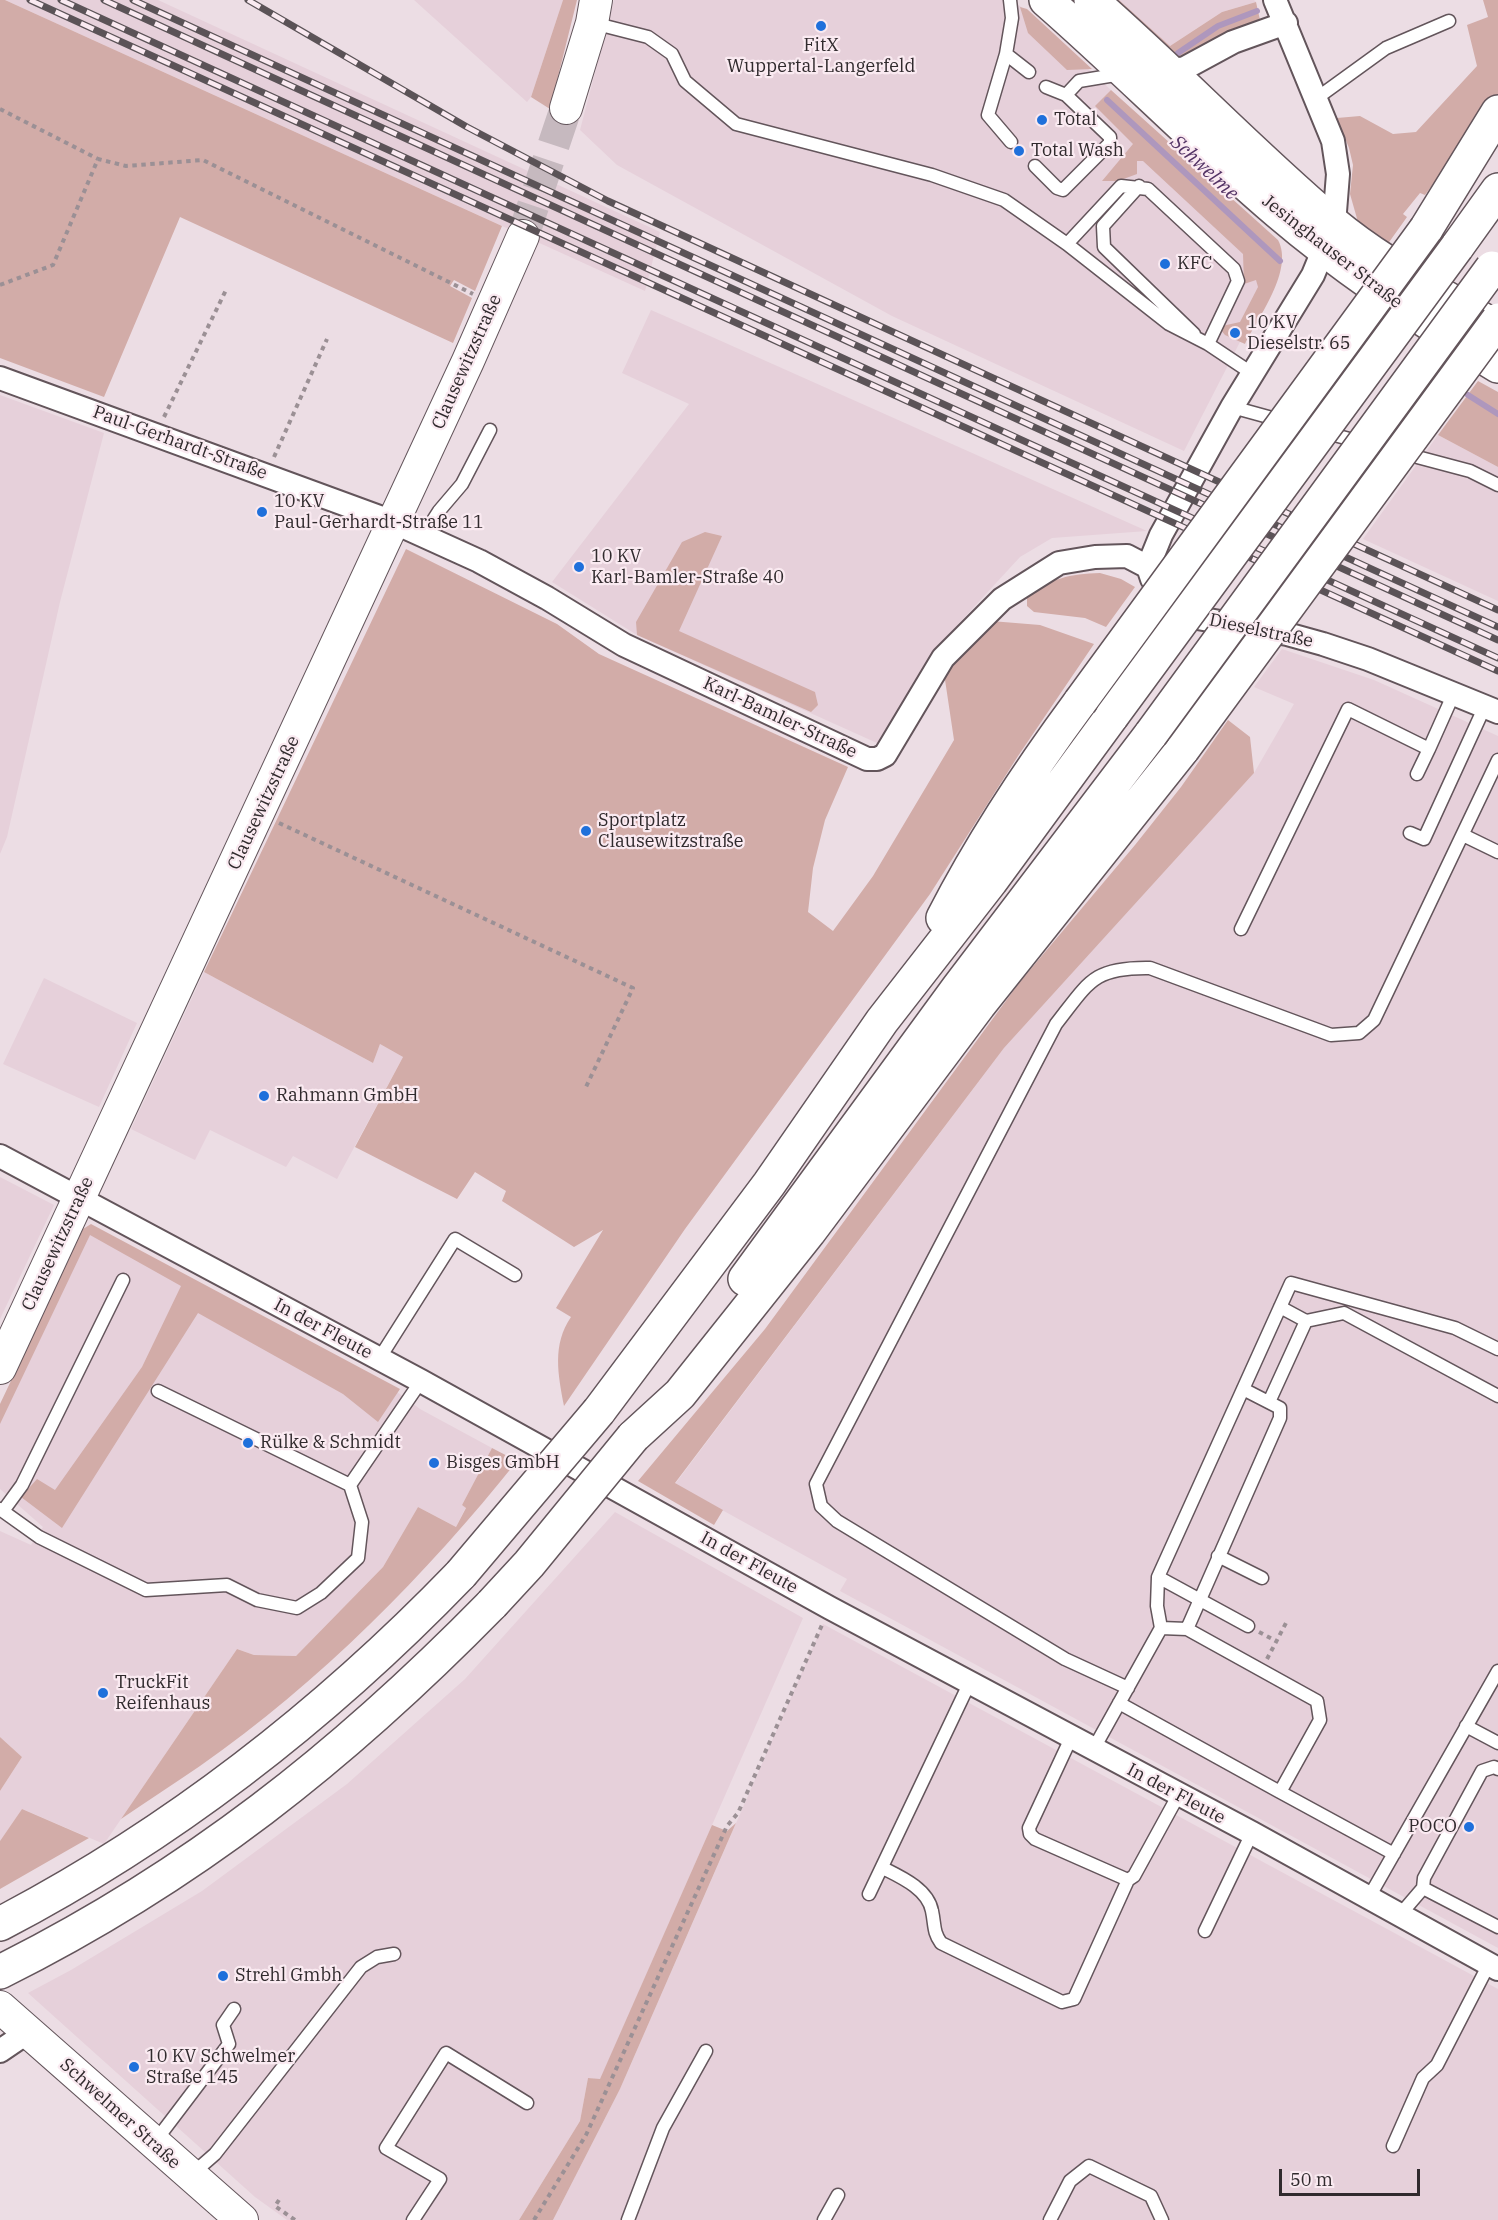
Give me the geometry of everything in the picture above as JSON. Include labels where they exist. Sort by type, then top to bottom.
[{"type":"main road","name":"Jesinghauser Straße","points":[[1046,0],[1198,143],[1279,213],[1329,236],[1494,322]]},
{"type":"main road","name":"Jesinghauser Straße","points":[[1091,0],[1166,71],[1329,236],[1400,304],[1498,366]]},
{"type":"main road","points":[[906,989],[970,865],[1025,779],[1426,229],[1498,112]]},
{"type":"main road","points":[[0,1924],[82,1879],[167,1825],[263,1756],[323,1707],[390,1646],[461,1574],[599,1411],[769,1184],[906,989],[991,881],[1498,190]]},
{"type":"main road","points":[[0,1972],[96,1920],[165,1878],[239,1827],[331,1756],[409,1687],[492,1604],[544,1547],[633,1437],[958,988],[1151,734],[1495,263]]},
{"type":"main road","points":[[633,1437],[687,1385],[809,1232],[979,1005],[1183,749],[1494,322]]},
{"type":"street","points":[[1148,567],[1161,535],[1232,407],[1313,275],[1329,236],[1338,174],[1333,141],[1275,0]]},
{"type":"street","points":[[566,108],[594,11]]},
{"type":"street","points":[[1166,71],[1185,68],[1233,42],[1286,23]]},
{"type":"street","name":"Clausewitzstraße","points":[[0,1368],[259,814],[523,236]]},
{"type":"street","name":"Paul-Gerhardt-Straße","points":[[0,378],[393,522]]},
{"type":"street","name":"Karl-Bamler-Straße","points":[[393,522],[489,566],[624,645],[867,759],[877,759],[885,755],[943,658],[1002,599],[1059,563],[1095,557],[1126,556],[1148,567]]},
{"type":"street","name":"Dieselstraße","points":[[1148,567],[1161,593],[1192,617],[1287,634],[1323,644],[1492,709]]},
{"type":"street","name":"In der Fleute","points":[[0,1156],[379,1359],[969,1684],[1252,1833],[1494,1967]]},
{"type":"street","name":"Schwelmer Straße","points":[[0,2007],[242,2220]]},
{"type":"street","points":[[0,2051],[28,2032]]},
{"type":"lane","points":[[1010,0],[1012,18],[1006,54],[988,115],[1011,142]]},
{"type":"lane","points":[[594,11],[633,33],[648,37],[672,54],[685,81],[736,124],[932,176],[1004,200],[1067,244],[1169,324],[1204,342],[1253,374]]},
{"type":"lane","points":[[1317,98],[1386,48],[1449,21]]},
{"type":"lane","points":[[1006,54],[1029,72]]},
{"type":"lane","points":[[1066,95],[1079,81],[1125,74]]},
{"type":"lane","points":[[1035,166],[1057,188],[1063,190],[1110,143],[1110,137],[1066,95],[1046,87]]},
{"type":"lane","points":[[1067,244],[1121,186],[1139,186],[1148,189],[1234,269],[1238,280],[1204,342]]},
{"type":"lane","points":[[1139,186],[1103,225],[1104,247],[1204,342]]},
{"type":"lane","points":[[1232,407],[1470,471],[1498,485]]},
{"type":"lane","points":[[423,536],[438,511],[462,484],[490,430]]},
{"type":"lane","points":[[1417,774],[1454,693]]},
{"type":"lane","points":[[1410,833],[1424,839],[1492,709]]},
{"type":"lane","points":[[1241,929],[1348,710],[1429,749]]},
{"type":"lane","points":[[1128,1688],[1065,1659],[837,1521],[821,1506],[816,1484],[1056,1024],[1091,980],[1122,967],[1150,968],[1331,1035],[1359,1033],[1374,1020],[1498,760]]},
{"type":"lane","points":[[1463,835],[1498,852]]},
{"type":"lane","points":[[379,1359],[455,1239],[515,1275]]},
{"type":"lane","points":[[123,1280],[22,1485],[1,1510],[39,1537],[146,1590],[227,1585],[257,1600],[297,1608],[321,1593],[358,1558],[362,1522],[350,1485],[158,1391]]},
{"type":"lane","points":[[1093,1750],[1161,1628],[1157,1606],[1158,1577],[1291,1283],[1455,1329],[1498,1349]]},
{"type":"lane","points":[[1344,1313],[1351,1299]]},
{"type":"lane","points":[[1280,1307],[1305,1321],[1344,1313],[1498,1396]]},
{"type":"lane","points":[[1269,1402],[1305,1321]]},
{"type":"lane","points":[[350,1485],[421,1382]]},
{"type":"lane","points":[[1187,1629],[1198,1599],[1280,1418],[1280,1408],[1243,1389]]},
{"type":"lane","points":[[1218,1556],[1262,1578]]},
{"type":"lane","points":[[1158,1577],[1248,1626]]},
{"type":"lane","points":[[1161,1628],[1187,1629],[1317,1701],[1320,1720],[1280,1792]]},
{"type":"lane","points":[[1368,1899],[1498,1671]]},
{"type":"lane","points":[[869,1894],[969,1684]]},
{"type":"lane","points":[[1119,1703],[1394,1854]]},
{"type":"lane","points":[[1466,1726],[1498,1743]]},
{"type":"lane","points":[[1071,1738],[1029,1828],[1030,1834],[1035,1839],[1128,1880]]},
{"type":"lane","points":[[1399,1916],[1423,1888],[1424,1878],[1482,1771],[1494,1767],[1498,1769]]},
{"type":"lane","points":[[883,1868],[925,1894],[932,1909],[934,1933],[941,1943],[1062,2002],[1074,1999],[1128,1880],[1134,1876],[1179,1794]]},
{"type":"lane","points":[[1205,1931],[1252,1833]]},
{"type":"lane","points":[[1423,1888],[1498,1927]]},
{"type":"lane","points":[[190,2176],[215,2154],[362,1967],[378,1957],[394,1954]]},
{"type":"lane","points":[[1393,2146],[1423,2078],[1437,2065],[1494,1967]]},
{"type":"lane","points":[[154,2144],[229,2044],[223,2025],[234,2009]]},
{"type":"lane","points":[[628,2220],[663,2128],[706,2051]]},
{"type":"lane","points":[[413,2220],[440,2179],[386,2148],[446,2053],[527,2103]]},
{"type":"lane","points":[[1050,2220],[1070,2181],[1089,2166],[1151,2196],[1162,2220]]},
{"type":"lane","points":[[824,2220],[838,2195]]},
{"type":"path","points":[[0,109],[98,159],[126,166],[203,160],[493,304]]},
{"type":"path","points":[[0,285],[53,265],[98,159]]},
{"type":"path","points":[[156,434],[227,288]]},
{"type":"path","points":[[266,474],[327,339]]},
{"type":"path","points":[[259,814],[633,988],[585,1089]]},
{"type":"path","points":[[534,2220],[586,2135],[727,1826],[738,1813],[830,1608]]},
{"type":"path","points":[[1261,1670],[1286,1623]]},
{"type":"path","points":[[279,2200],[275,2206],[295,2220]]},
{"type":"shaded area","points":[[0,0],[5,0],[502,226],[475,291],[454,280],[450,286],[472,298],[453,343],[180,217],[104,397],[0,358]]},
{"type":"shaded area","points":[[5,0],[158,0],[660,232],[645,291]]},
{"type":"shaded area","points":[[414,0],[563,0],[531,97],[527,102]]},
{"type":"shaded area","points":[[563,0],[577,0],[550,109],[531,97]]},
{"type":"shaded area","points":[[614,0],[1007,0],[1020,6],[1111,90],[1101,101],[1279,266],[1184,451],[892,316],[617,165],[580,130]]},
{"type":"shaded area","points":[[1109,0],[1119,0],[1170,46],[1222,12],[1256,2],[1260,20],[1231,31],[1178,59]]},
{"type":"shaded area","points":[[1118,0],[1254,0],[1256,2],[1222,12],[1170,46]]},
{"type":"shaded area","points":[[1483,0],[1498,0],[1498,96],[1425,195],[1420,193],[1403,214],[1407,217],[1387,245],[1358,222],[1350,194],[1353,165],[1337,118],[1360,116],[1393,134],[1416,132],[1477,66],[1467,25],[1488,17]]},
{"type":"shaded area","points":[[1020,7],[1027,9],[1092,69],[1067,70],[1028,33]]},
{"type":"shaded area","points":[[1111,90],[1278,240],[1282,252],[1282,265],[1278,279],[1266,307],[1245,344],[1225,335],[1220,329],[1222,326],[1240,322],[1258,287],[1256,280],[1244,284],[1243,254],[1143,161],[1137,161],[1137,174],[1118,181],[1102,181],[1133,144],[1095,106]]},
{"type":"shaded area","points":[[651,310],[1147,531],[1052,538],[1020,557],[938,646],[877,743],[637,635],[552,582],[689,404],[622,373]]},
{"type":"shaded area","points":[[1478,381],[1498,392],[1498,467],[1438,435]]},
{"type":"shaded area","points":[[0,395],[104,433],[60,602],[7,837],[0,854]]},
{"type":"shaded area","points":[[1438,435],[1498,467],[1498,601],[1363,539]]},
{"type":"shaded area","points":[[705,532],[722,536],[679,631],[815,692],[818,705],[811,712],[637,635],[636,622],[682,542]]},
{"type":"shaded area","points":[[406,549],[557,624],[599,654],[848,767],[825,820],[813,868],[808,912],[833,931],[873,876],[954,740],[944,673],[991,621],[1040,625],[1094,644],[1018,756],[930,894],[685,1229],[564,1406],[558,1360],[561,1338],[571,1317],[556,1308],[603,1230],[574,1247],[502,1201],[506,1191],[475,1172],[457,1199],[355,1147],[403,1057],[380,1044],[373,1063],[204,972]]},
{"type":"shaded area","points":[[1100,573],[1121,579],[1135,587],[1106,627],[1085,618],[1034,612],[1027,606],[1027,598],[1052,582],[1070,576]]},
{"type":"shaded area","points":[[1282,649],[1374,680],[1498,736],[1498,1948],[840,1591],[847,1579],[675,1484],[1004,1048],[1254,773],[1294,704],[1254,687]]},
{"type":"shaded area","points":[[1228,720],[1250,737],[1254,773],[1004,1048],[675,1483],[723,1510],[714,1525],[638,1481],[765,1329],[1019,983],[1135,845],[1181,787]]},
{"type":"shaded area","name":"Rahmann GmbH","points":[[204,972],[373,1063],[380,1044],[403,1057],[337,1179],[293,1156],[286,1167],[210,1130],[195,1160],[131,1129]]},
{"type":"shaded area","points":[[44,978],[137,1023],[99,1107],[3,1064]]},
{"type":"shaded area","points":[[0,1177],[54,1205],[0,1319]]},
{"type":"shaded area","points":[[91,1224],[400,1389],[378,1422],[343,1394],[198,1313],[62,1528],[21,1497],[37,1479],[55,1490],[142,1367],[181,1286],[90,1235],[0,1424],[0,1404],[83,1229]]},
{"type":"shaded area","points":[[89,1227],[397,1392],[420,1409],[492,1448],[462,1505],[466,1507],[456,1527],[418,1507],[383,1567],[296,1656],[254,1655],[237,1649],[104,1844],[22,1809],[0,1841],[0,1791],[22,1757],[0,1737],[0,1531],[31,1545],[43,1527],[0,1489],[0,1417]]},
{"type":"shaded area","points":[[492,1448],[517,1461],[446,1545],[369,1625],[329,1663],[244,1733],[200,1766],[121,1819],[237,1649],[254,1655],[296,1656],[383,1567],[418,1507],[456,1527],[466,1508],[462,1505]]},
{"type":"shaded area","points":[[615,1512],[803,1618],[600,2080],[588,2078],[580,2121],[519,2220],[287,2220],[255,2197],[28,1993],[71,1970],[202,1891],[347,1784],[465,1679]]},
{"type":"shaded area","points":[[823,1624],[1498,1989],[1498,2220],[553,2220],[620,2089]]},
{"type":"shaded area","points":[[0,1737],[22,1757],[0,1791]]},
{"type":"shaded area","points":[[22,1809],[89,1838],[0,1889],[0,1841]]},
{"type":"shaded area","points":[[736,1823],[620,2089],[553,2220],[519,2220],[580,2121],[588,2078],[600,2079],[712,1825],[727,1831]]},
{"type":"waterway","points":[[1178,53],[1218,26],[1257,11]]},
{"type":"waterway","name":"Schwelme","points":[[1107,100],[1280,261]]},
{"type":"waterway","name":"Schwelme","points":[[1468,395],[1498,414]]},
{"type":"tunnel","points":[[523,236],[566,108]]},
{"type":"railway","points":[[30,0],[1498,671]]},
{"type":"railway","points":[[61,0],[1498,658]]},
{"type":"railway","points":[[104,0],[1498,640]]},
{"type":"railway","points":[[133,0],[1498,627]]},
{"type":"railway","points":[[248,0],[467,127],[608,201],[1498,610]]},
{"type":"place","name":"FitX Wuppertal-Langerfeld","points":[[821,26]]},
{"type":"place","name":"Total","points":[[1042,120]]},
{"type":"place","name":"Total Wash","points":[[1019,151]]},
{"type":"place","name":"KFC","points":[[1165,264]]},
{"type":"place","name":"10 KV Dieselstr. 65","points":[[1235,333]]},
{"type":"place","name":"10 KV Paul-Gerhardt-Straße 11","points":[[262,512]]},
{"type":"place","name":"10 KV Karl-Bamler-Straße 40","points":[[579,567]]},
{"type":"place","name":"Sportplatz Clausewitzstraße","points":[[586,831]]},
{"type":"place","name":"Rahmann GmbH","points":[[264,1096]]},
{"type":"place","name":"Rülke & Schmidt","points":[[248,1443]]},
{"type":"place","name":"Bisges GmbH","points":[[434,1463]]},
{"type":"place","name":"TruckFit Reifenhaus","points":[[103,1693]]},
{"type":"place","name":"POCO","points":[[1469,1827]]},
{"type":"place","name":"Strehl Gmbh","points":[[223,1976]]},
{"type":"place","name":"10 KV Schwelmer Straße 145","points":[[134,2067]]}]
